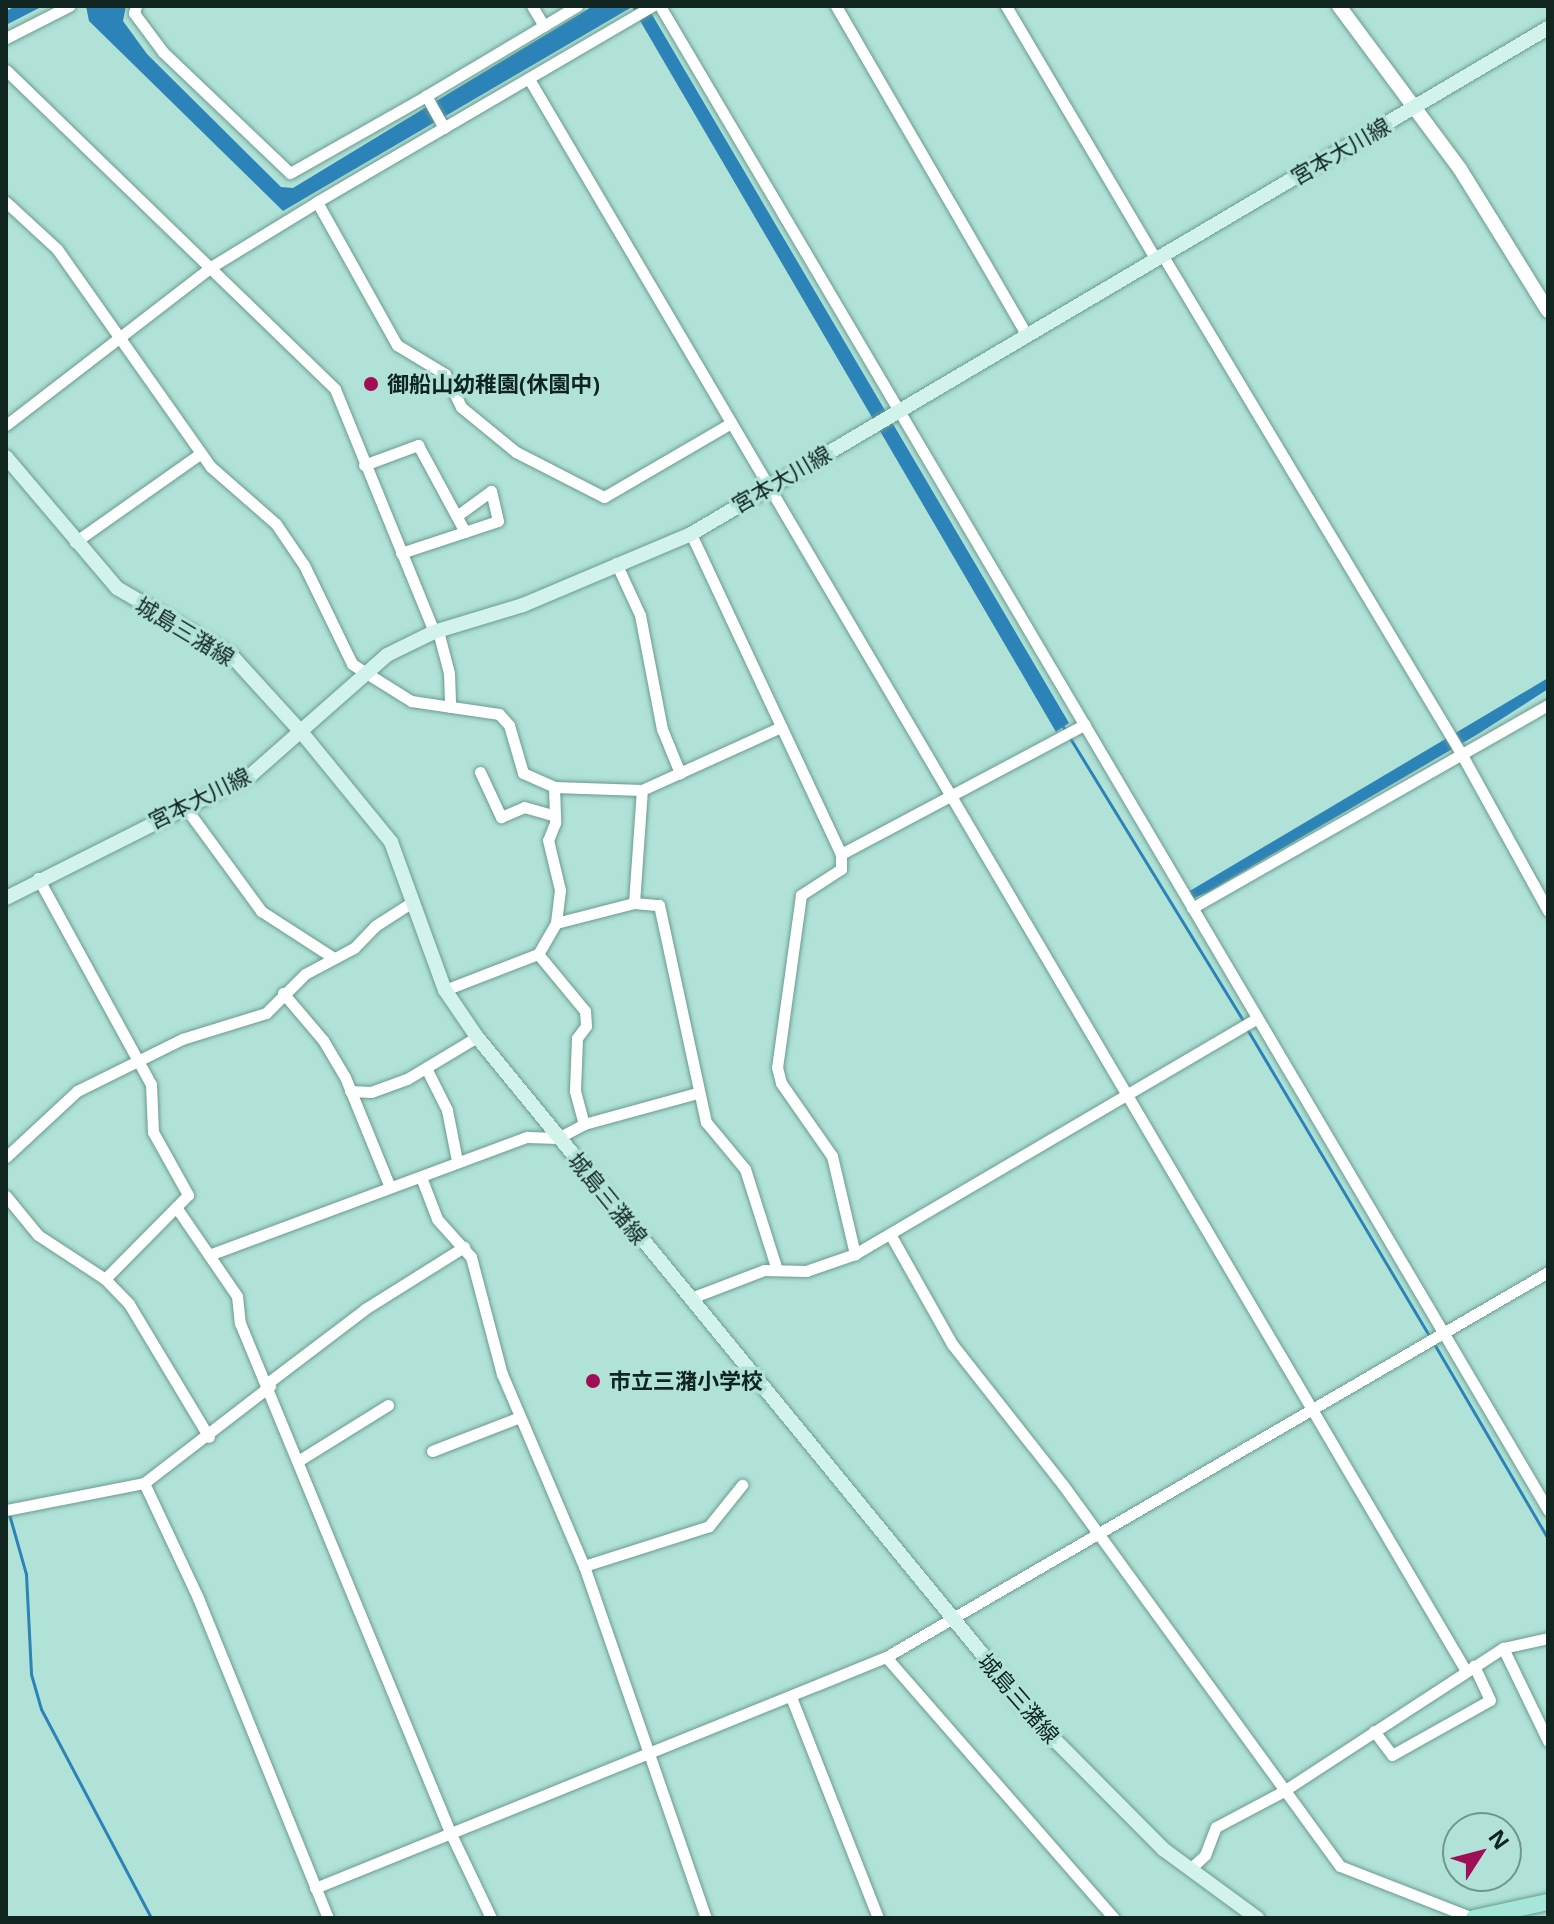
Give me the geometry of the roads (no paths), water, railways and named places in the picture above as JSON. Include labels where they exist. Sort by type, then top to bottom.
[{"type":"main road","name":"宮本大川線","points":[[6,898],[38,878],[251,775],[303,734],[387,655],[436,631],[523,605],[616,563],[691,534],[1548,28]]},
{"type":"main road","name":"城島三潴線","points":[[6,457],[117,588],[143,607],[231,655],[303,734],[391,842],[445,990],[477,1037],[558,1138],[1042,1727],[1135,1823],[1190,1869],[1257,1918]]},
{"type":"main road","points":[[1474,1918],[1498,1916],[1548,1902]]},
{"type":"street","points":[[6,38],[69,6]]},
{"type":"street","points":[[136,6],[134,13],[163,52],[290,173],[428,99],[577,6]]},
{"type":"street","points":[[532,6],[544,26]]},
{"type":"street","points":[[6,425],[211,267],[442,123],[529,79],[651,6]]},
{"type":"street","points":[[660,6],[1085,724],[1255,1019],[1548,1510]]},
{"type":"street","points":[[836,6],[1027,336]]},
{"type":"street","points":[[1006,6],[1459,753],[1548,911]]},
{"type":"street","points":[[1339,6],[1482,202],[1548,311]]},
{"type":"street","points":[[6,70],[335,389],[364,465],[436,631],[449,673],[450,707]]},
{"type":"street","points":[[529,79],[1313,1410],[1490,1700],[1392,1755],[1374,1731]]},
{"type":"street","points":[[428,99],[442,123]]},
{"type":"street","points":[[6,202],[57,249],[201,453],[276,524],[304,565],[352,664],[411,701],[499,714],[509,725],[523,773],[554,787],[642,790],[781,727]]},
{"type":"street","points":[[317,202],[397,345],[445,374],[461,407],[516,452],[604,497],[731,423]]},
{"type":"street","points":[[364,465],[418,445],[465,532]]},
{"type":"street","points":[[75,542],[201,453]]},
{"type":"street","points":[[401,553],[498,521],[491,491],[458,515]]},
{"type":"street","points":[[691,534],[841,854],[841,869],[801,895],[777,1067],[781,1083],[832,1156],[855,1254]]},
{"type":"street","points":[[616,563],[640,615],[662,729],[680,773]]},
{"type":"street","points":[[1188,901],[1548,705]]},
{"type":"street","points":[[841,854],[1085,724]]},
{"type":"street","points":[[480,772],[501,817],[524,807],[555,816]]},
{"type":"street","points":[[445,990],[538,954],[556,923],[560,880],[548,840],[555,816],[554,787]]},
{"type":"street","points":[[634,903],[642,790]]},
{"type":"street","points":[[185,807],[261,911],[332,957]]},
{"type":"street","points":[[38,878],[151,1084],[153,1132],[188,1195],[105,1279]]},
{"type":"street","points":[[6,1157],[77,1091],[182,1039],[266,1013],[283,993],[332,957],[354,948],[375,926],[414,901]]},
{"type":"street","points":[[556,923],[634,903],[659,905],[697,1093],[706,1122],[745,1169],[777,1270]]},
{"type":"street","points":[[538,954],[585,1011],[586,1026],[577,1038],[575,1091],[584,1124]]},
{"type":"street","points":[[283,993],[323,1040],[350,1091],[390,1187]]},
{"type":"street","points":[[691,1298],[732,1279],[777,1270],[806,1271],[855,1254],[1255,1019]]},
{"type":"street","points":[[350,1091],[386,1087],[426,1068],[477,1037]]},
{"type":"street","points":[[426,1068],[447,1110],[457,1161]]},
{"type":"street","points":[[209,1255],[527,1137],[558,1138],[584,1124],[697,1093]]},
{"type":"street","points":[[421,1177],[437,1219],[464,1247],[474,1268],[487,1329],[520,1417],[584,1566],[706,1918]]},
{"type":"street","points":[[6,1196],[38,1235],[105,1279],[145,1325],[182,1400],[209,1437]]},
{"type":"street","points":[[176,1207],[237,1296],[240,1323],[269,1384],[450,1832],[491,1918]]},
{"type":"street","points":[[890,1234],[952,1344],[1099,1537],[1282,1792],[1340,1866],[1474,1918]]},
{"type":"street","points":[[6,1510],[144,1483],[209,1437],[269,1384],[365,1309],[464,1247]]},
{"type":"street","points":[[315,1888],[886,1657],[1099,1537],[1548,1272]]},
{"type":"street","points":[[298,1461],[388,1405]]},
{"type":"street","points":[[432,1451],[520,1417]]},
{"type":"street","points":[[144,1483],[198,1598],[328,1918]]},
{"type":"street","points":[[584,1566],[709,1526],[742,1485]]},
{"type":"street","points":[[1190,1869],[1205,1855],[1216,1827],[1282,1792],[1503,1648],[1548,1638]]},
{"type":"street","points":[[1503,1648],[1548,1741]]},
{"type":"street","points":[[886,1657],[1114,1918]]},
{"type":"street","points":[[791,1697],[878,1918]]},
{"type":"water","points":[[16,6],[43,6],[6,25],[6,11]]},
{"type":"water","points":[[86,6],[126,6],[123,21],[147,54],[281,187],[293,188],[593,6],[647,6],[1069,723],[1056,732],[632,7],[283,211],[89,21]]},
{"type":"water","points":[[1548,678],[1548,689],[1478,734],[1192,899],[1188,892]]},
{"type":"waterway","points":[[1062,725],[1244,1022]]},
{"type":"waterway","points":[[1247,1029],[1429,1335]]},
{"type":"waterway","points":[[1433,1342],[1548,1539]]},
{"type":"waterway","points":[[9,1514],[26,1574],[31,1674],[41,1709],[151,1918]]},
{"type":"place","name":"御船山幼稚園(休園中)","points":[[371,384]]},
{"type":"place","name":"市立三潴小学校","points":[[593,1381]]}]
